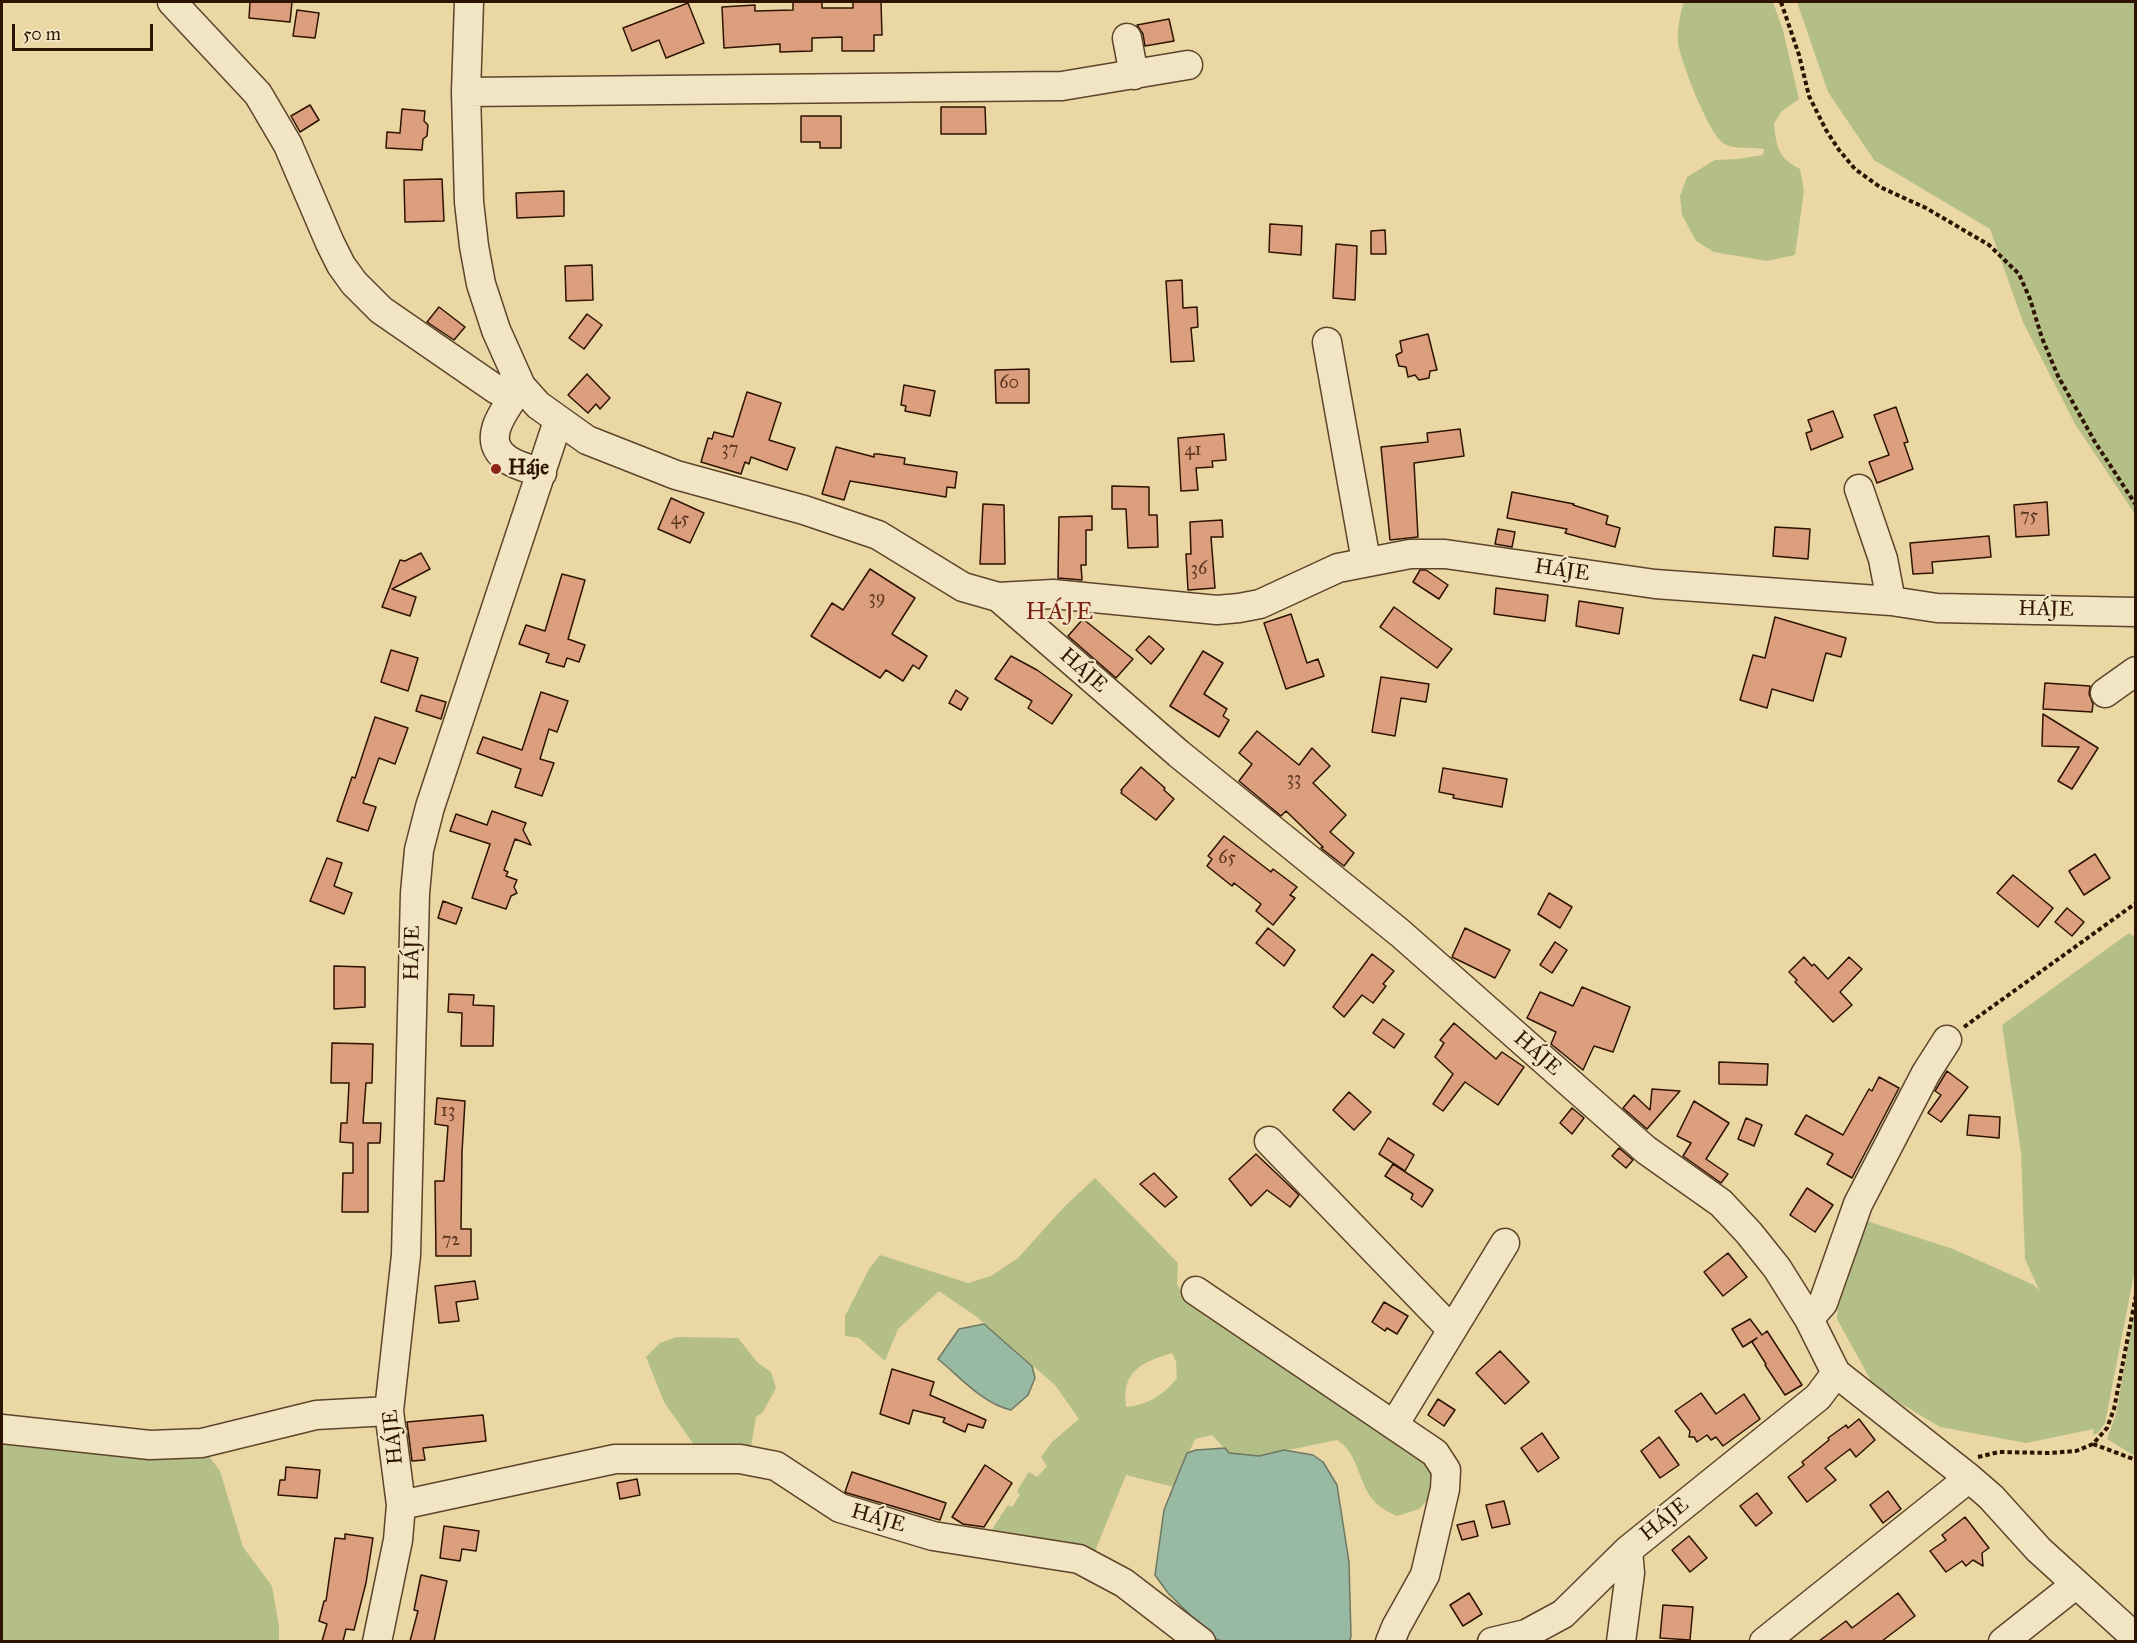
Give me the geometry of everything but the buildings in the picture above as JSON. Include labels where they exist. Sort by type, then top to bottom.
[{"type":"street","points":[[172,2],[258,94],[288,145],[330,243],[341,265],[354,283],[381,310],[497,390],[521,386]]},
{"type":"street","name":"HÁJE","points":[[470,2],[466,92],[469,202],[479,274],[496,330],[521,386],[538,405],[587,440],[676,475],[804,510],[878,535],[963,587],[998,597],[1053,594],[1217,610],[1260,604],[1338,568],[1366,561],[1410,554],[1445,554],[1655,584],[1891,601],[1937,608],[2136,612]]},
{"type":"street","points":[[1127,39],[1134,75]]},
{"type":"street","points":[[466,92],[1062,86],[1188,65]]},
{"type":"street","points":[[1327,342],[1366,561]]},
{"type":"street","points":[[521,386],[496,426],[494,439],[498,450],[507,460],[542,473]]},
{"type":"street","name":"HÁJE","points":[[377,1641],[398,1540],[402,1505],[389,1411],[406,1255],[415,893],[419,850],[430,807],[558,421]]},
{"type":"street","points":[[1859,489],[1883,559],[1891,601]]},
{"type":"street","name":"HÁJE","points":[[998,597],[1179,754],[1400,933],[1646,1150],[1722,1203],[1776,1268],[1809,1319],[1836,1373],[1818,1397],[1628,1550],[1563,1614],[1526,1634],[1492,1641]]},
{"type":"street","points":[[2105,693],[2136,671]]},
{"type":"street","points":[[1809,1319],[1823,1303],[1858,1204],[1926,1073],[1947,1040]]},
{"type":"street","points":[[1269,1141],[1452,1330]]},
{"type":"street","points":[[1394,1425],[1505,1243]]},
{"type":"street","points":[[1196,1291],[1435,1453],[1446,1470],[1445,1489],[1425,1575],[1390,1641]]},
{"type":"street","points":[[1836,1373],[1960,1471],[2075,1585],[2136,1638]]},
{"type":"street","points":[[2,1429],[150,1445],[202,1443],[316,1415],[389,1411]]},
{"type":"street","name":"HÁJE","points":[[402,1505],[615,1459],[740,1459],[776,1466],[840,1508],[933,1536],[1079,1560],[1124,1583],[1201,1641]]},
{"type":"street","points":[[1764,1641],[1960,1471]]},
{"type":"street","points":[[1621,1641],[1630,1573],[1628,1550]]},
{"type":"street","points":[[2003,1641],[2075,1585]]},
{"type":"path","points":[[1781,2],[1799,55],[1809,96],[1839,150],[1855,169],[1880,186],[1926,208],[1989,245],[2019,274],[2031,299],[2042,338],[2058,376],[2136,505]]},
{"type":"path","points":[[1947,1040],[1999,999],[2135,903]]},
{"type":"path","points":[[1960,1471],[1999,1452],[2076,1451],[2093,1444],[2107,1428],[2114,1409],[2136,1295]]},
{"type":"path","points":[[2093,1444],[2136,1460]]},
{"type":"green space","points":[[1684,2],[1773,2],[1783,30],[1799,99],[1782,111],[1774,123],[1780,150],[1787,160],[1800,169],[1804,191],[1795,255],[1767,261],[1714,252],[1696,241],[1682,215],[1680,196],[1687,177],[1715,160],[1763,155],[1764,149],[1727,145],[1710,125],[1690,80],[1678,43],[1679,22]]},
{"type":"green space","points":[[1797,2],[2135,2],[2135,514],[2075,424],[2023,322],[1990,229],[1874,160],[1828,92]]},
{"type":"green space","points":[[2129,933],[2136,938],[2135,1269],[2105,1423],[2098,1433],[2093,1435],[2094,1429],[2026,1443],[1940,1427],[1875,1388],[1837,1319],[1840,1273],[1854,1217],[1953,1249],[2034,1285],[2040,1292],[2025,1259],[2021,1152],[2002,1025]]},
{"type":"green space","points":[[1095,1178],[1178,1263],[1177,1284],[1184,1296],[1432,1464],[1433,1494],[1419,1509],[1397,1516],[1384,1510],[1373,1500],[1354,1460],[1344,1445],[1337,1440],[1259,1456],[1229,1453],[1212,1435],[1195,1439],[1174,1487],[1126,1475],[1093,1556],[985,1540],[1008,1505],[1012,1507],[1020,1495],[1017,1491],[1029,1472],[1037,1477],[1047,1466],[1041,1457],[1052,1442],[1079,1419],[1055,1385],[977,1317],[939,1291],[898,1329],[885,1361],[859,1338],[845,1336],[845,1316],[869,1269],[880,1255],[968,1283],[991,1276],[1018,1258],[1064,1207]],"holes":[[[1172,1353],[1176,1362],[1177,1378],[1166,1389],[1148,1401],[1126,1407],[1127,1385],[1130,1376],[1136,1370],[1151,1360]]]},
{"type":"green space","points":[[2135,1308],[2135,1456],[2107,1439],[2116,1414]]},
{"type":"green space","points":[[677,1337],[738,1338],[758,1363],[771,1372],[776,1388],[763,1412],[756,1417],[750,1452],[699,1452],[664,1402],[646,1357],[660,1343]]},
{"type":"green space","points":[[2,1439],[208,1455],[220,1471],[243,1547],[272,1586],[279,1626],[279,1641],[2,1642]]},
{"type":"shaded area","points":[[984,1324],[1032,1366],[1035,1378],[1028,1395],[1011,1410],[981,1396],[938,1359],[959,1329]]},
{"type":"shaded area","points":[[1225,1448],[1229,1453],[1259,1456],[1284,1450],[1313,1455],[1323,1462],[1337,1485],[1349,1562],[1351,1637],[1349,1642],[1222,1641],[1213,1638],[1168,1593],[1155,1575],[1164,1510],[1187,1453],[1196,1450]]},
{"type":"place","name":"Háje","points":[[496,469]]},
{"type":"district","name":"HÁJE","points":[[1060,613]]}]
